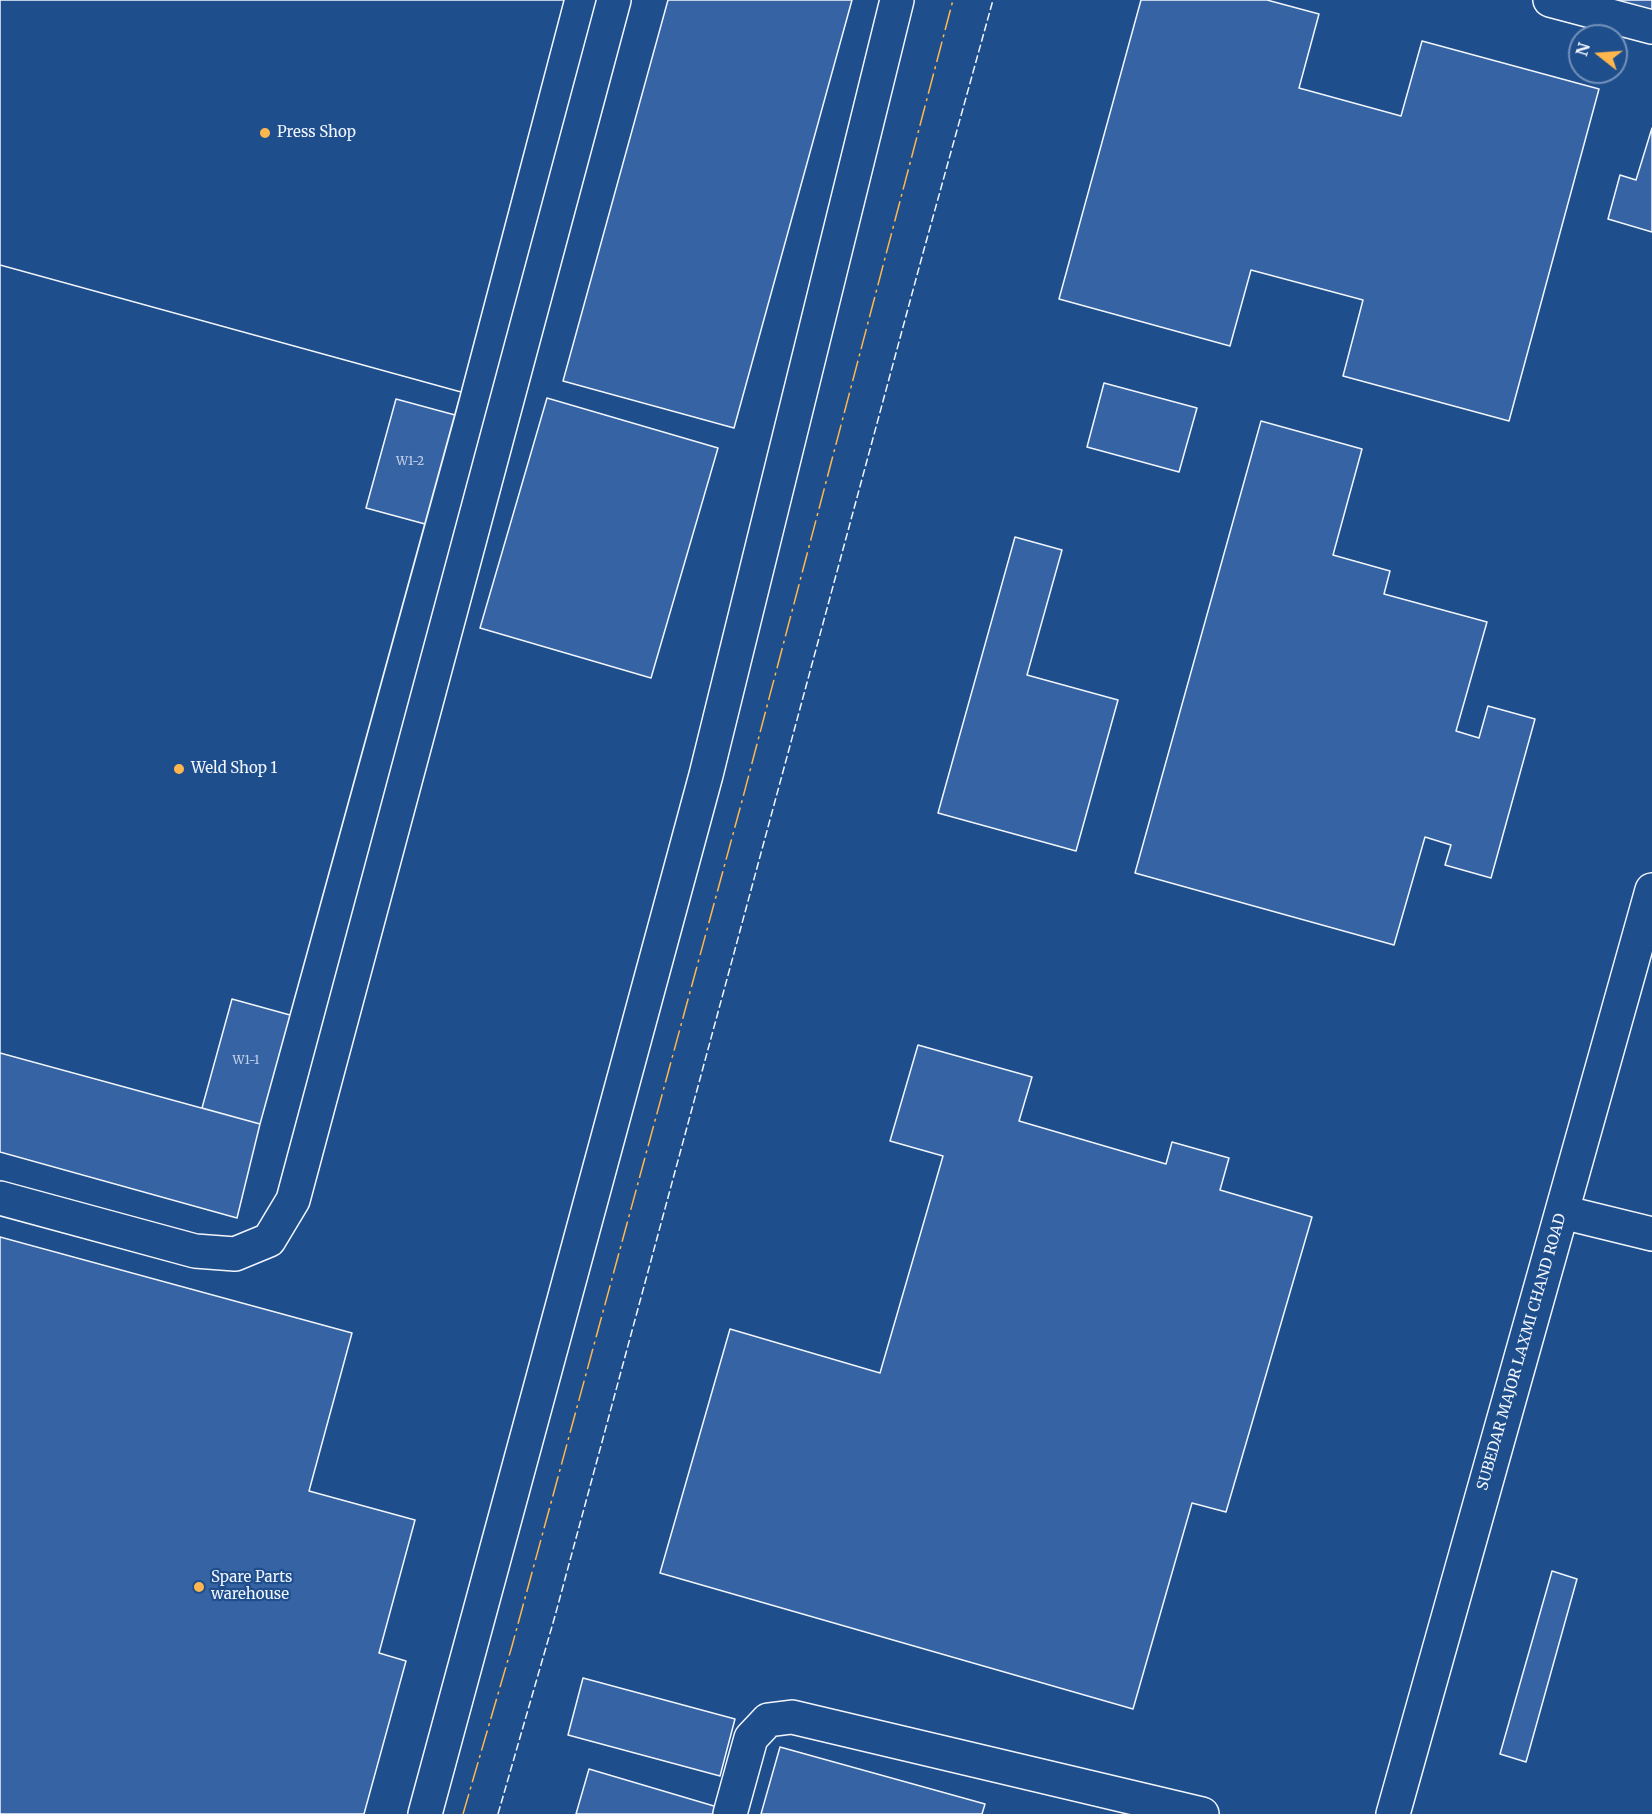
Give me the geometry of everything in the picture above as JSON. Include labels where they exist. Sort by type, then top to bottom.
[{"type":"street","points":[[0,1198],[195,1251],[235,1254],[269,1240],[293,1200],[614,0]]},
{"type":"street","points":[[425,1814],[706,775],[897,0]]},
{"type":"street","points":[[1550,0],[1652,27]]},
{"type":"street","name":"SUBEDAR MAJOR LAXMI CHAND ROAD","points":[[1393,1814],[1652,890]]},
{"type":"street","points":[[1562,1212],[1652,1234]]},
{"type":"street","points":[[730,1814],[751,1738],[768,1720],[792,1717],[1202,1814]]},
{"type":"building","name":"Press Shop","points":[[0,0],[564,0],[461,392],[0,265]]},
{"type":"building","points":[[0,0],[564,0],[455,415],[260,1124],[237,1218],[0,1152]]},
{"type":"building","points":[[668,0],[852,0],[734,428],[563,381]]},
{"type":"building","points":[[1141,0],[1267,0],[1319,14],[1299,88],[1401,116],[1422,41],[1568,81],[1568,84],[1581,84],[1599,89],[1509,421],[1343,376],[1363,300],[1251,270],[1230,346],[1059,299]]},
{"type":"building","points":[[1601,0],[1652,0],[1652,14]]},
{"type":"building","points":[[1652,128],[1652,232],[1608,219],[1620,175],[1636,180]]},
{"type":"building","name":"Weld Shop 1","points":[[0,265],[461,392],[260,1124],[0,1053]]},
{"type":"building","points":[[1104,383],[1197,408],[1179,472],[1087,447]]},
{"type":"building","points":[[547,398],[718,448],[651,678],[480,628]]},
{"type":"building","points":[[396,399],[455,415],[425,524],[366,508]]},
{"type":"building","points":[[1261,421],[1362,449],[1333,555],[1390,571],[1384,594],[1487,622],[1456,731],[1479,738],[1488,706],[1535,719],[1491,878],[1445,865],[1451,845],[1425,837],[1394,945],[1135,873]]},
{"type":"building","points":[[1015,537],[1062,550],[1027,675],[1118,700],[1076,851],[938,813]]},
{"type":"building","points":[[232,999],[290,1015],[260,1124],[202,1108]]},
{"type":"building","points":[[918,1045],[1032,1077],[1019,1121],[1166,1164],[1172,1142],[1229,1158],[1220,1190],[1312,1217],[1226,1512],[1192,1503],[1133,1709],[660,1573],[730,1329],[880,1373],[943,1156],[890,1141]]},
{"type":"building","name":"Spare Parts warehouse","points":[[0,1237],[352,1333],[309,1491],[415,1520],[379,1653],[406,1661],[364,1814],[0,1814]]},
{"type":"building","points":[[1552,1571],[1577,1579],[1526,1762],[1500,1754]]},
{"type":"building","points":[[583,1678],[735,1719],[720,1776],[568,1735]]},
{"type":"building","points":[[780,1747],[985,1804],[982,1814],[761,1814]]},
{"type":"building","points":[[589,1769],[724,1809],[722,1814],[576,1814]]},
{"type":"fence","points":[[498,1814],[555,1616],[993,0]]},
{"type":"power","points":[[463,1814],[512,1646],[742,801],[953,0]]},
{"type":"place","name":"Press Shop","points":[[265,133]]},
{"type":"place","name":"Weld Shop 1","points":[[179,769]]},
{"type":"place","name":"Spare Parts warehouse","points":[[199,1587]]}]
